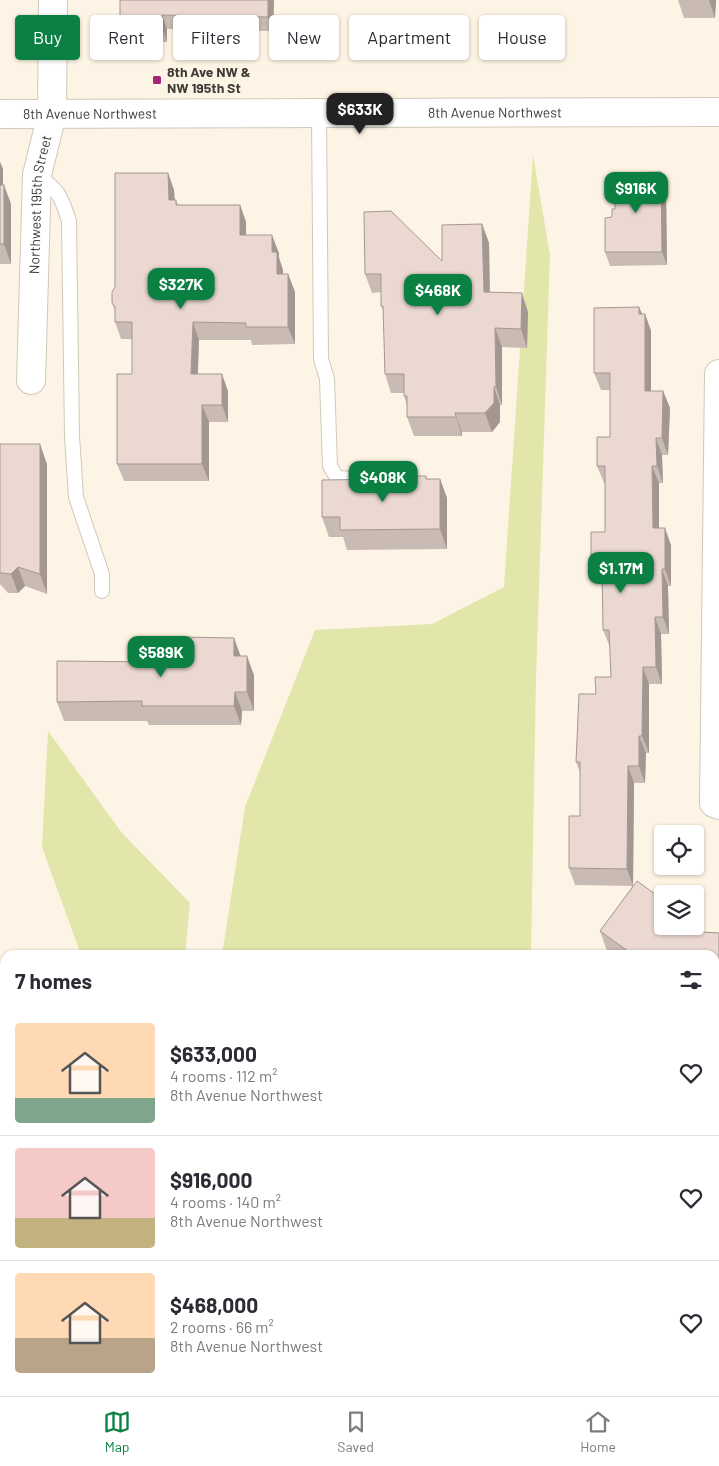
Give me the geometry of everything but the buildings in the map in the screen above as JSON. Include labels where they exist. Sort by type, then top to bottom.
[{"type":"street","name":"Northwest 195th Street","points":[[31,380],[37,175],[52,114],[53,0]]},
{"type":"street","name":"8th Avenue Northwest","points":[[0,114],[719,112]]},
{"type":"street","points":[[719,374],[714,803],[719,805]]},
{"type":"lane","points":[[319,114],[321,359],[327,379],[330,466],[337,478],[382,481]]},
{"type":"lane","points":[[37,175],[54,188],[63,201],[68,220],[72,436],[76,497],[102,574],[102,591]]},
{"type":"green space","points":[[533,155],[550,255],[536,678],[531,950],[223,950],[245,807],[315,630],[432,624],[504,587]]},
{"type":"green space","points":[[48,731],[122,833],[190,903],[185,950],[79,950],[42,847]]},
{"type":"place","name":"8th Ave NW & NW 195th St","points":[[157,80]]}]
